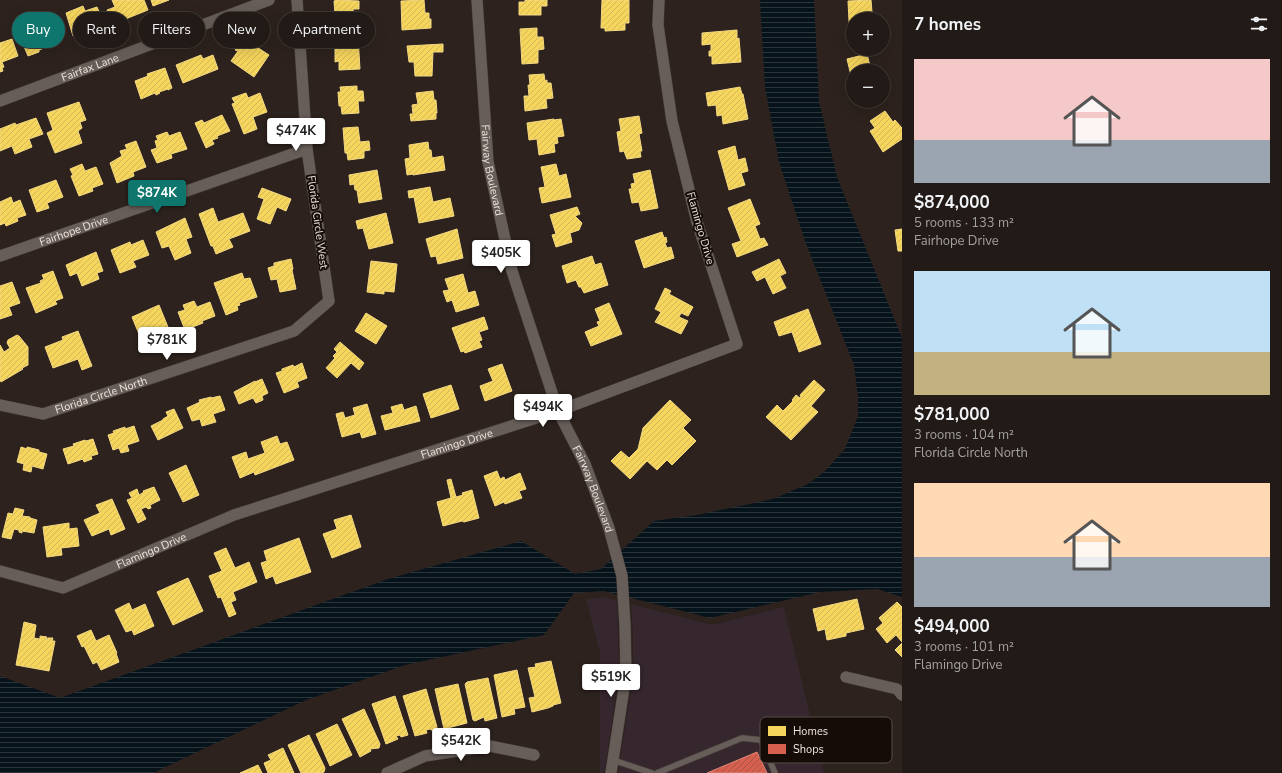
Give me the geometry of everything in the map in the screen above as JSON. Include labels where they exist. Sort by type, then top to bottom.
[{"type":"street","name":"Fairfax Lane","points":[[0,100],[269,0]]},
{"type":"street","name":"Florida Circle West","points":[[297,0],[307,149],[329,301]]},
{"type":"street","name":"Fairway Boulevard","points":[[476,0],[488,162],[512,271],[558,411],[585,464],[609,528],[622,576],[626,674],[611,773]]},
{"type":"street","name":"Flamingo Drive","points":[[0,571],[63,588],[234,515],[558,411],[737,344],[697,222],[672,121],[658,25],[659,0]]},
{"type":"street","name":"Fairhope Drive","points":[[0,256],[307,149]]},
{"type":"street","name":"Florida Circle North","points":[[0,405],[43,414],[294,331],[329,301]]},
{"type":"street","points":[[846,677],[896,689],[902,695]]},
{"type":"street","points":[[387,773],[425,756],[490,746],[534,755]]},
{"type":"lane","points":[[657,773],[742,738],[760,740]]},
{"type":"lane","points":[[613,760],[652,773]]},
{"type":"lane","points":[[771,763],[775,773]]},
{"type":"shaded area","points":[[760,0],[814,0],[819,102],[837,177],[902,338],[902,597],[877,589],[820,592],[710,618],[604,591],[574,593],[544,635],[405,665],[306,700],[153,773],[0,773],[0,676],[60,698],[388,579],[521,541],[575,574],[601,569],[654,521],[697,515],[773,499],[808,484],[824,472],[845,449],[858,416],[858,397],[854,365],[805,241],[779,162],[765,87]]},
{"type":"shaded area","points":[[604,597],[617,601],[619,673],[605,769],[603,773],[600,773],[600,653],[586,599]]},
{"type":"shaded area","points":[[631,604],[712,625],[784,607],[811,717],[760,717],[760,763],[822,763],[824,773],[618,773],[633,675]]},
{"type":"building: Homes","points":[[112,0],[144,0],[148,10],[138,12],[138,14],[130,17],[130,12],[108,12],[107,10],[115,7]]},
{"type":"building: Homes","points":[[151,0],[169,0],[153,6]]},
{"type":"building: Homes","points":[[424,0],[425,13],[429,13],[429,19],[431,19],[431,28],[402,30],[401,1]]},
{"type":"building: Homes","points":[[525,0],[547,0],[547,6],[541,6],[541,15],[519,15],[519,2],[525,2]]},
{"type":"building: Homes","points":[[602,0],[629,0],[629,23],[625,23],[625,30],[605,31],[605,28],[601,28]]},
{"type":"building: Homes","points":[[871,0],[872,12],[849,12],[848,1]]},
{"type":"building: Homes","points":[[334,1],[359,1],[359,9],[353,9],[353,12],[335,12]]},
{"type":"building: Homes","points":[[83,6],[85,11],[97,7],[99,12],[73,12],[73,36],[66,13]]},
{"type":"building: Homes","points":[[537,28],[537,37],[543,37],[544,49],[538,50],[538,63],[522,64],[520,29]]},
{"type":"building: Homes","points":[[737,30],[741,62],[712,64],[712,56],[709,56],[711,44],[702,45],[702,33]]},
{"type":"building: Homes","points":[[12,39],[12,48],[15,48],[18,56],[2,62],[4,67],[2,68],[3,71],[0,72],[0,43]]},
{"type":"building: Homes","points":[[443,44],[443,52],[433,52],[432,76],[415,76],[414,62],[409,62],[407,46]]},
{"type":"building: Homes","points":[[25,48],[44,48],[39,50],[39,52],[28,56]]},
{"type":"building: Homes","points":[[236,48],[258,48],[269,55],[254,77],[231,61],[238,51],[235,50]]},
{"type":"building: Homes","points":[[359,48],[360,69],[339,70],[339,61],[335,62],[335,49]]},
{"type":"building: Homes","points":[[201,55],[203,59],[213,55],[218,69],[183,83],[176,65]]},
{"type":"building: Homes","points":[[859,56],[868,56],[870,64],[848,64],[847,59]]},
{"type":"building: Homes","points":[[165,68],[172,88],[159,92],[160,93],[156,95],[155,93],[141,99],[135,81],[148,76],[147,74]]},
{"type":"building: Homes","points":[[544,74],[545,81],[547,80],[547,83],[551,83],[553,98],[546,99],[547,108],[525,111],[524,96],[529,96],[529,75]]},
{"type":"building: Homes","points":[[357,86],[357,91],[363,91],[364,101],[358,101],[359,113],[342,114],[341,106],[339,106],[338,92],[341,92],[340,87]]},
{"type":"building: Homes","points":[[740,87],[743,94],[748,119],[723,124],[722,115],[717,116],[716,105],[708,106],[706,93]]},
{"type":"building: Homes","points":[[433,91],[434,100],[436,100],[436,119],[411,121],[410,114],[413,114],[412,105],[418,104],[416,93]]},
{"type":"building: Homes","points":[[246,93],[248,98],[260,93],[267,112],[253,117],[257,129],[244,134],[232,104],[235,103],[232,98]]},
{"type":"building: Homes","points":[[79,102],[86,120],[80,122],[82,128],[78,131],[82,143],[55,153],[47,133],[53,130],[47,113]]},
{"type":"building: Homes","points":[[885,111],[893,122],[895,120],[902,128],[902,139],[883,152],[870,131],[875,128],[870,121]]},
{"type":"building: Homes","points":[[222,115],[230,131],[217,136],[218,138],[212,140],[214,144],[206,148],[195,123],[202,120],[204,123]]},
{"type":"building: Homes","points":[[639,116],[642,133],[639,134],[642,151],[640,151],[641,157],[627,159],[624,151],[620,152],[617,132],[621,131],[619,119]]},
{"type":"building: Homes","points":[[36,118],[43,134],[29,139],[32,147],[15,154],[12,146],[0,151],[0,129],[15,123],[16,125]]},
{"type":"building: Homes","points":[[561,119],[564,136],[557,137],[558,143],[554,144],[555,152],[539,155],[537,139],[529,140],[527,123]]},
{"type":"building: Homes","points":[[358,127],[360,142],[369,141],[370,150],[364,151],[364,158],[348,160],[347,153],[345,153],[343,128]]},
{"type":"building: Homes","points":[[167,132],[169,136],[180,132],[187,149],[171,154],[172,158],[157,163],[151,150],[157,148],[155,141],[158,140],[156,136]]},
{"type":"building: Homes","points":[[136,141],[146,167],[133,172],[134,176],[117,183],[110,163],[122,156],[120,151],[127,149],[125,145]]},
{"type":"building: Homes","points":[[428,142],[432,158],[443,156],[445,170],[407,175],[405,159],[410,158],[409,145]]},
{"type":"building: Homes","points":[[735,146],[738,160],[745,158],[748,171],[741,173],[745,185],[729,190],[718,151]]},
{"type":"building: Homes","points":[[82,164],[85,171],[96,167],[103,184],[92,188],[93,191],[79,196],[71,176],[73,175],[70,169]]},
{"type":"building: Homes","points":[[556,164],[559,176],[566,174],[571,197],[542,203],[539,188],[545,187],[541,167]]},
{"type":"building: Homes","points":[[377,170],[382,199],[359,203],[357,190],[355,190],[354,184],[350,185],[349,175]]},
{"type":"building: Homes","points":[[650,170],[658,208],[641,211],[639,202],[632,203],[629,189],[632,189],[631,184],[635,183],[633,174]]},
{"type":"building: Homes","points":[[56,180],[63,197],[47,203],[49,208],[37,212],[29,190]]},
{"type":"building: Homes","points":[[430,187],[433,202],[450,198],[454,216],[419,223],[414,197],[409,198],[408,191]]},
{"type":"building: Homes","points":[[262,188],[291,199],[286,211],[277,207],[270,224],[257,219],[264,199],[258,197]]},
{"type":"building: Homes","points":[[11,197],[13,203],[20,200],[26,215],[17,218],[18,221],[6,226],[5,223],[0,225],[0,202]]},
{"type":"building: Homes","points":[[750,199],[760,224],[755,226],[760,239],[764,238],[768,245],[737,257],[732,244],[741,241],[728,208]]},
{"type":"building: Homes","points":[[577,207],[580,214],[575,216],[582,223],[579,230],[570,233],[572,242],[556,247],[552,235],[556,234],[550,215]]},
{"type":"building: Homes","points":[[213,208],[218,222],[243,213],[250,231],[229,239],[233,247],[216,254],[213,246],[211,246],[199,214]]},
{"type":"building: Homes","points":[[386,213],[393,243],[369,249],[363,228],[358,229],[356,221]]},
{"type":"building: Homes","points":[[185,218],[192,237],[186,239],[191,253],[175,260],[169,246],[162,248],[156,232]]},
{"type":"building: Homes","points":[[457,229],[463,258],[438,264],[436,256],[431,257],[426,239]]},
{"type":"building: Homes","points":[[902,229],[902,251],[898,251],[895,230]]},
{"type":"building: Homes","points":[[662,232],[664,238],[666,237],[667,242],[665,243],[667,248],[671,247],[674,258],[644,268],[635,241]]},
{"type":"building: Homes","points":[[143,240],[149,255],[133,261],[136,267],[120,273],[111,250],[130,242],[131,245]]},
{"type":"building: Homes","points":[[96,252],[103,271],[97,273],[99,279],[82,286],[77,273],[70,276],[66,265]]},
{"type":"building: Homes","points":[[592,256],[595,265],[601,263],[608,285],[584,293],[576,280],[567,283],[562,266]]},
{"type":"building: Homes","points":[[291,259],[296,289],[280,292],[277,279],[271,280],[268,268],[274,266],[274,263]]},
{"type":"building: Homes","points":[[779,259],[786,273],[780,276],[786,288],[773,294],[765,277],[757,281],[752,272]]},
{"type":"building: Homes","points":[[371,261],[397,264],[394,292],[384,291],[384,294],[367,292]]},
{"type":"building: Homes","points":[[53,271],[63,298],[55,301],[57,304],[36,313],[26,288],[41,283],[40,281],[44,279],[42,275]]},
{"type":"building: Homes","points":[[242,273],[244,279],[250,278],[257,297],[239,303],[240,305],[237,306],[238,310],[226,315],[214,283]]},
{"type":"building: Homes","points":[[463,274],[468,293],[475,291],[479,305],[456,312],[452,300],[447,302],[443,291],[449,290],[445,279]]},
{"type":"building: Homes","points":[[12,282],[20,303],[9,307],[12,315],[0,319],[0,286]]},
{"type":"building: Homes","points":[[665,288],[671,291],[669,294],[693,307],[688,316],[681,313],[679,317],[688,321],[681,334],[655,322],[661,312],[655,309]]},
{"type":"building: Homes","points":[[194,301],[197,307],[210,302],[215,316],[202,321],[203,323],[185,330],[178,312],[185,310],[183,305]]},
{"type":"building: Homes","points":[[609,303],[622,334],[591,346],[585,332],[599,326],[597,322],[600,321],[595,309]]},
{"type":"building: Homes","points":[[159,305],[168,327],[156,332],[157,334],[151,336],[152,340],[143,344],[132,317]]},
{"type":"building: Homes","points":[[808,309],[821,344],[799,352],[792,332],[779,336],[774,322]]},
{"type":"building: Homes","points":[[366,313],[387,326],[376,344],[355,331]]},
{"type":"building: Homes","points":[[484,317],[488,329],[479,332],[482,340],[479,341],[482,347],[465,353],[464,351],[461,352],[452,328]]},
{"type":"building: Homes","points":[[78,331],[92,366],[82,370],[78,359],[53,368],[45,347],[63,340],[62,337]]},
{"type":"building: Homes","points":[[17,335],[28,347],[28,365],[1,382],[0,345],[4,352],[10,348],[7,343],[8,340]]},
{"type":"building: Homes","points":[[340,342],[364,363],[359,370],[351,363],[337,378],[326,368],[335,358],[333,356],[337,352],[334,349]]},
{"type":"building: Homes","points":[[302,363],[307,378],[297,382],[299,387],[284,393],[276,373],[282,371],[282,369],[293,365],[294,367]]},
{"type":"building: Homes","points":[[502,364],[512,391],[485,401],[480,386],[493,381],[488,369]]},
{"type":"building: Homes","points":[[262,379],[268,393],[262,396],[263,400],[256,403],[253,398],[239,404],[234,392]]},
{"type":"building: Homes","points":[[814,380],[825,390],[811,406],[818,412],[791,440],[766,417],[777,405],[783,411],[793,401],[792,400],[796,395],[800,398],[800,395]]},
{"type":"building: Homes","points":[[451,385],[459,409],[431,418],[423,394]]},
{"type":"building: Homes","points":[[220,396],[225,410],[213,414],[216,422],[202,426],[200,419],[192,421],[187,408],[200,402],[199,400]]},
{"type":"building: Homes","points":[[670,400],[691,420],[683,428],[696,441],[672,465],[667,460],[657,470],[647,461],[630,479],[611,461],[621,451],[629,458],[638,449],[643,428]]},
{"type":"building: Homes","points":[[367,404],[376,434],[362,438],[360,432],[342,437],[336,414],[343,412],[345,418],[355,415],[353,408]]},
{"type":"building: Homes","points":[[402,404],[404,410],[416,406],[420,421],[385,430],[381,416],[393,413],[391,407]]},
{"type":"building: Homes","points":[[174,409],[183,428],[158,440],[151,426],[168,416],[166,412]]},
{"type":"building: Homes","points":[[134,426],[139,441],[127,445],[129,451],[121,453],[119,448],[113,450],[108,435],[114,433],[113,431]]},
{"type":"building: Homes","points":[[277,436],[280,444],[287,442],[294,460],[255,475],[254,472],[240,478],[232,457],[246,452],[248,459],[265,453],[261,442]]},
{"type":"building: Homes","points":[[93,439],[98,454],[91,456],[92,459],[84,462],[83,459],[68,464],[63,449],[74,446],[73,444],[85,440]]},
{"type":"building: Homes","points":[[21,447],[39,450],[39,452],[47,454],[43,469],[32,466],[31,472],[23,470],[24,464],[17,462]]},
{"type":"building: Homes","points":[[186,465],[199,495],[183,502],[169,473]]},
{"type":"building: Homes","points":[[497,471],[500,479],[504,477],[505,480],[520,473],[526,489],[519,491],[522,498],[505,504],[504,502],[495,506],[484,476]]},
{"type":"building: Homes","points":[[451,479],[456,497],[463,495],[462,493],[472,490],[479,518],[443,526],[437,502],[451,498],[447,480]]},
{"type":"building: Homes","points":[[154,487],[160,500],[150,505],[151,508],[148,509],[146,507],[141,509],[146,519],[138,523],[127,500],[132,498],[129,493],[137,489],[139,495],[144,492],[143,491]]},
{"type":"building: Homes","points":[[112,499],[125,529],[111,535],[109,529],[92,536],[84,520],[100,513],[96,505]]},
{"type":"building: Homes","points":[[15,508],[24,510],[22,516],[37,520],[34,533],[22,531],[22,533],[19,532],[19,530],[14,529],[11,539],[2,537],[8,513],[13,514]]},
{"type":"building: Homes","points":[[351,515],[361,547],[332,558],[323,534],[337,529],[334,520]]},
{"type":"building: Homes","points":[[69,523],[69,529],[77,528],[79,546],[61,548],[62,555],[47,557],[43,527]]},
{"type":"building: Homes","points":[[299,538],[311,572],[276,584],[273,576],[266,579],[261,563],[267,561],[264,551]]},
{"type":"building: Homes","points":[[226,548],[235,568],[249,562],[257,582],[233,592],[236,600],[231,602],[236,614],[229,617],[221,597],[218,598],[209,576],[222,571],[214,553]]},
{"type":"building: Homes","points":[[188,578],[203,611],[173,625],[157,592]]},
{"type":"building: Homes","points":[[857,599],[864,629],[846,633],[846,636],[827,640],[825,629],[818,631],[813,609]]},
{"type":"building: Homes","points":[[897,602],[902,607],[902,642],[896,635],[887,643],[876,629],[883,623],[879,618]]},
{"type":"building: Homes","points":[[129,603],[132,610],[145,604],[154,626],[134,635],[132,630],[126,632],[115,610]]},
{"type":"building: Homes","points":[[24,622],[36,625],[34,638],[40,639],[40,636],[47,637],[46,640],[48,638],[53,638],[52,641],[55,641],[49,671],[16,665]]},
{"type":"building: Homes","points":[[91,630],[96,641],[109,635],[117,653],[119,662],[101,670],[97,662],[93,664],[77,636]]},
{"type":"building: Homes","points":[[902,643],[902,657],[895,650]]},
{"type":"building: Homes","points":[[551,661],[561,703],[532,712],[529,698],[535,697],[528,668],[536,667],[535,664]]},
{"type":"building: Homes","points":[[517,670],[525,707],[514,709],[515,714],[502,717],[494,675]]},
{"type":"building: Homes","points":[[488,678],[497,718],[485,721],[484,717],[475,721],[473,720],[465,684],[467,682]]},
{"type":"building: Homes","points":[[458,684],[467,723],[444,729],[435,689]]},
{"type":"building: Homes","points":[[426,689],[437,727],[436,730],[426,730],[427,733],[415,736],[403,696]]},
{"type":"building: Homes","points":[[395,696],[408,735],[401,737],[400,735],[396,736],[398,739],[386,744],[372,704]]},
{"type":"building: Homes","points":[[364,709],[380,744],[379,748],[370,749],[371,751],[360,757],[342,719]]},
{"type":"building: Homes","points":[[337,724],[352,755],[330,766],[316,734]]},
{"type":"building: Homes","points":[[309,735],[325,768],[324,772],[301,773],[288,745]]},
{"type":"building: Homes","points":[[283,748],[294,773],[268,773],[264,763],[271,760],[268,755]]},
{"type":"building: Homes","points":[[258,765],[262,773],[240,773]]},
{"type":"building: Shops","points":[[757,752],[760,758],[760,763],[762,763],[767,773],[707,773]]}]
